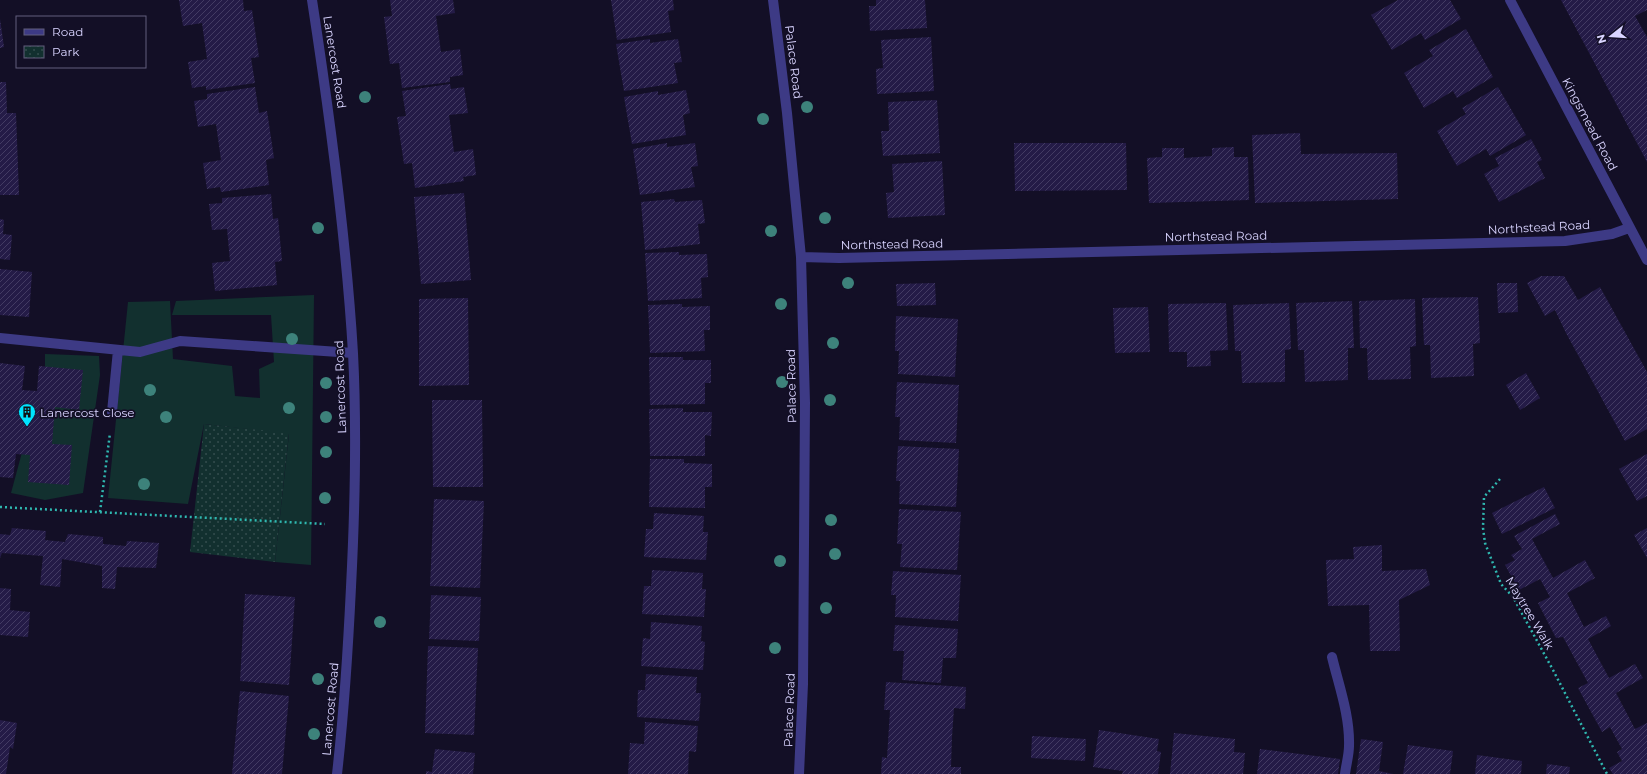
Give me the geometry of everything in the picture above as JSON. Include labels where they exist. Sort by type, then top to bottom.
[{"type":"street","name":"Lanercost Road","points":[[312,0],[331,126],[353,353],[355,432],[353,543],[345,691],[337,774]]},
{"type":"street","name":"Palace Road","points":[[773,0],[787,113],[801,257],[806,403],[803,684],[799,774]]},
{"type":"street","name":"Kingsmead Road","points":[[1510,0],[1647,260]]},
{"type":"street","name":"Northstead Road","points":[[801,257],[839,258],[1565,241],[1612,234],[1629,228]]},
{"type":"street","points":[[0,338],[140,352],[180,341],[353,353]]},
{"type":"street","points":[[112,412],[118,350]]},
{"type":"street","points":[[1332,657],[1348,726],[1349,747],[1345,774]]},
{"type":"path","points":[[100,512],[112,412]]},
{"type":"path","name":"Maytree Walk","points":[[1500,478],[1484,497],[1482,528],[1485,543],[1501,584],[1513,597],[1607,774]]},
{"type":"path","points":[[0,507],[325,524]]},
{"type":"green space","points":[[314,295],[311,565],[275,562],[289,434],[204,424],[188,504],[108,498],[128,302],[170,301],[173,359],[232,366],[235,396],[260,398],[259,369],[274,362],[271,315],[172,315],[176,301]]},
{"type":"green space","points":[[45,354],[99,356],[100,375],[83,493],[45,500],[11,493],[45,367]]},
{"type":"green space","points":[[204,424],[289,433],[275,562],[190,552]]},
{"type":"building","points":[[179,0],[243,0],[244,11],[252,10],[259,57],[251,58],[255,83],[206,90],[206,86],[192,88],[188,62],[207,59],[202,23],[183,26]]},
{"type":"building","points":[[390,0],[453,0],[455,13],[436,16],[441,52],[460,49],[463,75],[450,77],[450,82],[402,88],[399,63],[390,64],[384,17],[392,16]]},
{"type":"building","points":[[611,0],[673,0],[674,10],[668,11],[671,32],[617,40]]},
{"type":"building","points":[[876,0],[925,0],[927,28],[870,31],[869,6],[876,6]]},
{"type":"building","points":[[1398,0],[1450,0],[1461,19],[1425,40],[1421,33],[1392,50],[1371,15]]},
{"type":"building","points":[[1561,0],[1647,0],[1647,10],[1635,16],[1647,37],[1647,162]]},
{"type":"building","points":[[0,19],[4,47],[0,48]]},
{"type":"building","points":[[1466,29],[1493,77],[1457,98],[1453,91],[1424,108],[1404,73],[1433,56],[1429,50]]},
{"type":"building","points":[[931,37],[934,91],[877,94],[876,69],[883,68],[881,40]]},
{"type":"building","points":[[650,39],[650,43],[678,39],[682,62],[674,63],[678,83],[624,91],[616,44]]},
{"type":"building","points":[[0,82],[6,82],[7,113],[16,113],[19,195],[0,195]]},
{"type":"building","points":[[450,84],[451,89],[464,87],[468,113],[449,115],[454,152],[473,149],[476,175],[463,177],[464,181],[415,188],[412,163],[404,164],[397,117],[406,116],[402,91]]},
{"type":"building","points":[[255,87],[259,113],[267,111],[274,158],[266,160],[269,185],[221,192],[220,187],[207,189],[203,163],[221,160],[216,124],[198,127],[194,101],[207,99],[207,94]]},
{"type":"building","points":[[1498,87],[1526,135],[1490,156],[1486,149],[1457,166],[1437,131],[1466,114],[1462,108]]},
{"type":"building","points":[[686,90],[690,113],[683,115],[686,135],[632,144],[624,97],[658,91],[658,95]]},
{"type":"building","points":[[937,100],[940,153],[883,156],[881,131],[889,131],[888,102]]},
{"type":"building","points":[[1300,133],[1301,154],[1397,153],[1398,199],[1255,203],[1252,135]]},
{"type":"building","points":[[1531,139],[1542,160],[1537,162],[1545,178],[1499,202],[1484,174],[1499,166],[1495,158]]},
{"type":"building","points":[[667,143],[667,147],[695,143],[698,166],[691,167],[695,187],[640,195],[633,149]]},
{"type":"building","points":[[1014,143],[1126,143],[1127,190],[1015,191]]},
{"type":"building","points":[[1234,147],[1234,157],[1248,157],[1249,200],[1149,203],[1147,158],[1162,157],[1162,148],[1184,148],[1184,158],[1212,156],[1212,148]]},
{"type":"building","points":[[942,161],[945,215],[888,218],[886,193],[894,192],[892,164]]},
{"type":"building","points":[[464,193],[471,280],[421,284],[414,197]]},
{"type":"building","points":[[271,194],[273,219],[278,218],[282,261],[275,262],[277,285],[215,291],[212,263],[230,261],[227,229],[212,230],[209,204],[222,203],[222,198]]},
{"type":"building","points":[[674,199],[675,202],[702,200],[705,223],[698,224],[700,244],[645,250],[641,202]]},
{"type":"building","points":[[0,219],[4,220],[3,234],[12,235],[10,260],[0,259]]},
{"type":"building","points":[[679,252],[679,255],[707,254],[708,277],[701,278],[702,298],[648,301],[645,253]]},
{"type":"building","points":[[0,269],[32,272],[29,317],[0,315]]},
{"type":"building","points":[[1541,276],[1564,276],[1578,300],[1600,287],[1647,372],[1647,429],[1625,441],[1555,310],[1545,316],[1527,283]]},
{"type":"building","points":[[935,283],[936,305],[897,306],[896,284]]},
{"type":"building","points":[[1497,283],[1517,283],[1518,312],[1498,313]]},
{"type":"building","points":[[1478,297],[1480,343],[1473,344],[1474,376],[1431,378],[1430,345],[1424,345],[1422,298]]},
{"type":"building","points":[[468,298],[469,385],[419,386],[419,299]]},
{"type":"building","points":[[1415,299],[1416,346],[1410,347],[1411,379],[1368,380],[1367,348],[1360,348],[1359,301]]},
{"type":"building","points":[[1352,301],[1354,348],[1348,348],[1348,380],[1305,382],[1304,350],[1298,350],[1296,303]]},
{"type":"building","points":[[1226,303],[1228,350],[1210,351],[1211,366],[1187,367],[1187,352],[1169,352],[1168,304]]},
{"type":"building","points":[[1289,303],[1291,349],[1285,350],[1285,382],[1242,383],[1241,351],[1235,351],[1233,305]]},
{"type":"building","points":[[682,304],[682,307],[710,306],[710,330],[704,330],[705,351],[650,353],[648,305]]},
{"type":"building","points":[[1148,307],[1150,352],[1115,353],[1113,308]]},
{"type":"building","points":[[896,316],[958,319],[955,377],[898,374],[899,351],[895,351]]},
{"type":"building","points":[[649,357],[683,357],[683,360],[711,360],[711,383],[705,383],[705,404],[650,405]]},
{"type":"building","name":"Lanercost Close","points":[[0,363],[25,366],[22,390],[37,391],[39,366],[83,370],[79,410],[55,407],[52,444],[72,445],[69,485],[28,482],[30,455],[16,454],[13,478],[0,477]]},
{"type":"building","points":[[1526,373],[1540,398],[1520,410],[1506,385]]},
{"type":"building","points":[[897,382],[959,385],[956,443],[899,440],[900,417],[895,417]]},
{"type":"building","points":[[432,400],[482,400],[483,487],[433,487]]},
{"type":"building","points":[[683,408],[683,412],[712,412],[711,436],[705,435],[705,456],[650,456],[649,409]]},
{"type":"building","points":[[898,446],[959,449],[956,507],[899,504],[900,481],[896,481]]},
{"type":"building","points":[[1647,454],[1647,496],[1637,501],[1619,469]]},
{"type":"building","points":[[650,459],[684,459],[684,463],[712,464],[712,487],[705,487],[705,508],[649,507]]},
{"type":"building","points":[[1544,487],[1555,508],[1502,534],[1492,513]]},
{"type":"building","points":[[434,499],[484,501],[480,588],[430,586]]},
{"type":"building","points":[[899,509],[961,512],[957,570],[900,567],[902,544],[897,544]]},
{"type":"building","points":[[654,513],[704,516],[703,532],[708,532],[706,560],[644,557],[646,529],[653,529]]},
{"type":"building","points":[[1555,514],[1560,524],[1532,539],[1553,578],[1585,560],[1595,578],[1567,593],[1584,627],[1606,616],[1611,626],[1588,639],[1609,678],[1635,664],[1643,678],[1616,693],[1635,729],[1647,723],[1647,774],[1613,774],[1609,768],[1622,761],[1617,752],[1622,749],[1610,727],[1602,732],[1578,688],[1588,683],[1563,637],[1556,638],[1538,603],[1550,597],[1540,579],[1519,590],[1505,565],[1515,560],[1511,555],[1522,549],[1514,536]]},
{"type":"building","points":[[12,528],[46,531],[45,540],[65,542],[68,534],[103,537],[103,544],[126,546],[127,541],[159,543],[156,568],[117,567],[115,589],[102,588],[102,566],[62,559],[60,587],[40,585],[43,556],[2,553],[0,558],[0,534],[10,535]]},
{"type":"building","points":[[1647,528],[1647,558],[1634,535]]},
{"type":"building","points":[[1382,545],[1382,571],[1426,569],[1430,585],[1399,600],[1400,651],[1370,651],[1369,605],[1328,606],[1326,560],[1354,559],[1353,547]]},
{"type":"building","points":[[652,570],[703,573],[702,589],[706,589],[704,617],[642,614],[644,586],[651,586]]},
{"type":"building","points":[[893,571],[961,575],[958,621],[895,617],[896,595],[891,595]]},
{"type":"building","points":[[0,588],[11,589],[10,610],[30,612],[28,637],[0,635]]},
{"type":"building","points":[[245,594],[295,597],[289,685],[240,681]]},
{"type":"building","points":[[431,595],[481,597],[479,641],[429,639]]},
{"type":"building","points":[[651,622],[702,626],[701,641],[705,642],[703,670],[641,666],[643,638],[650,639]]},
{"type":"building","points":[[895,625],[958,629],[956,658],[943,658],[941,683],[902,680],[904,651],[893,651]]},
{"type":"building","points":[[428,646],[478,648],[474,735],[425,733]]},
{"type":"building","points":[[646,674],[697,677],[696,693],[701,693],[699,721],[637,717],[638,690],[645,690]]},
{"type":"building","points":[[886,682],[966,687],[965,709],[954,708],[952,737],[951,767],[961,767],[961,774],[881,774],[882,757],[887,758],[890,710],[884,710]]},
{"type":"building","points":[[240,691],[289,696],[282,774],[232,774]]},
{"type":"building","points":[[0,720],[17,723],[13,749],[10,747],[6,774],[0,774]]},
{"type":"building","points":[[645,722],[698,726],[696,752],[689,751],[688,774],[628,774],[630,743],[644,744]]},
{"type":"building","points":[[1099,730],[1159,739],[1157,751],[1161,752],[1158,774],[1122,774],[1123,771],[1093,767]]},
{"type":"building","points":[[1174,733],[1235,739],[1234,752],[1245,753],[1243,774],[1170,774]]},
{"type":"building","points":[[1032,736],[1086,739],[1085,761],[1031,758]]},
{"type":"building","points":[[1361,739],[1383,742],[1379,771],[1393,774],[1356,774]]},
{"type":"building","points":[[1408,745],[1453,751],[1450,774],[1403,774]]},
{"type":"building","points":[[435,749],[475,753],[473,774],[426,774],[426,771],[432,772]]},
{"type":"building","points":[[1260,749],[1340,759],[1338,774],[1257,774]]},
{"type":"building","points":[[1477,755],[1522,761],[1521,774],[1475,774]]},
{"type":"building","points":[[1547,764],[1570,767],[1569,774],[1546,774]]},
{"type":"place","name":"Lanercost Close","points":[[27,427]]}]
